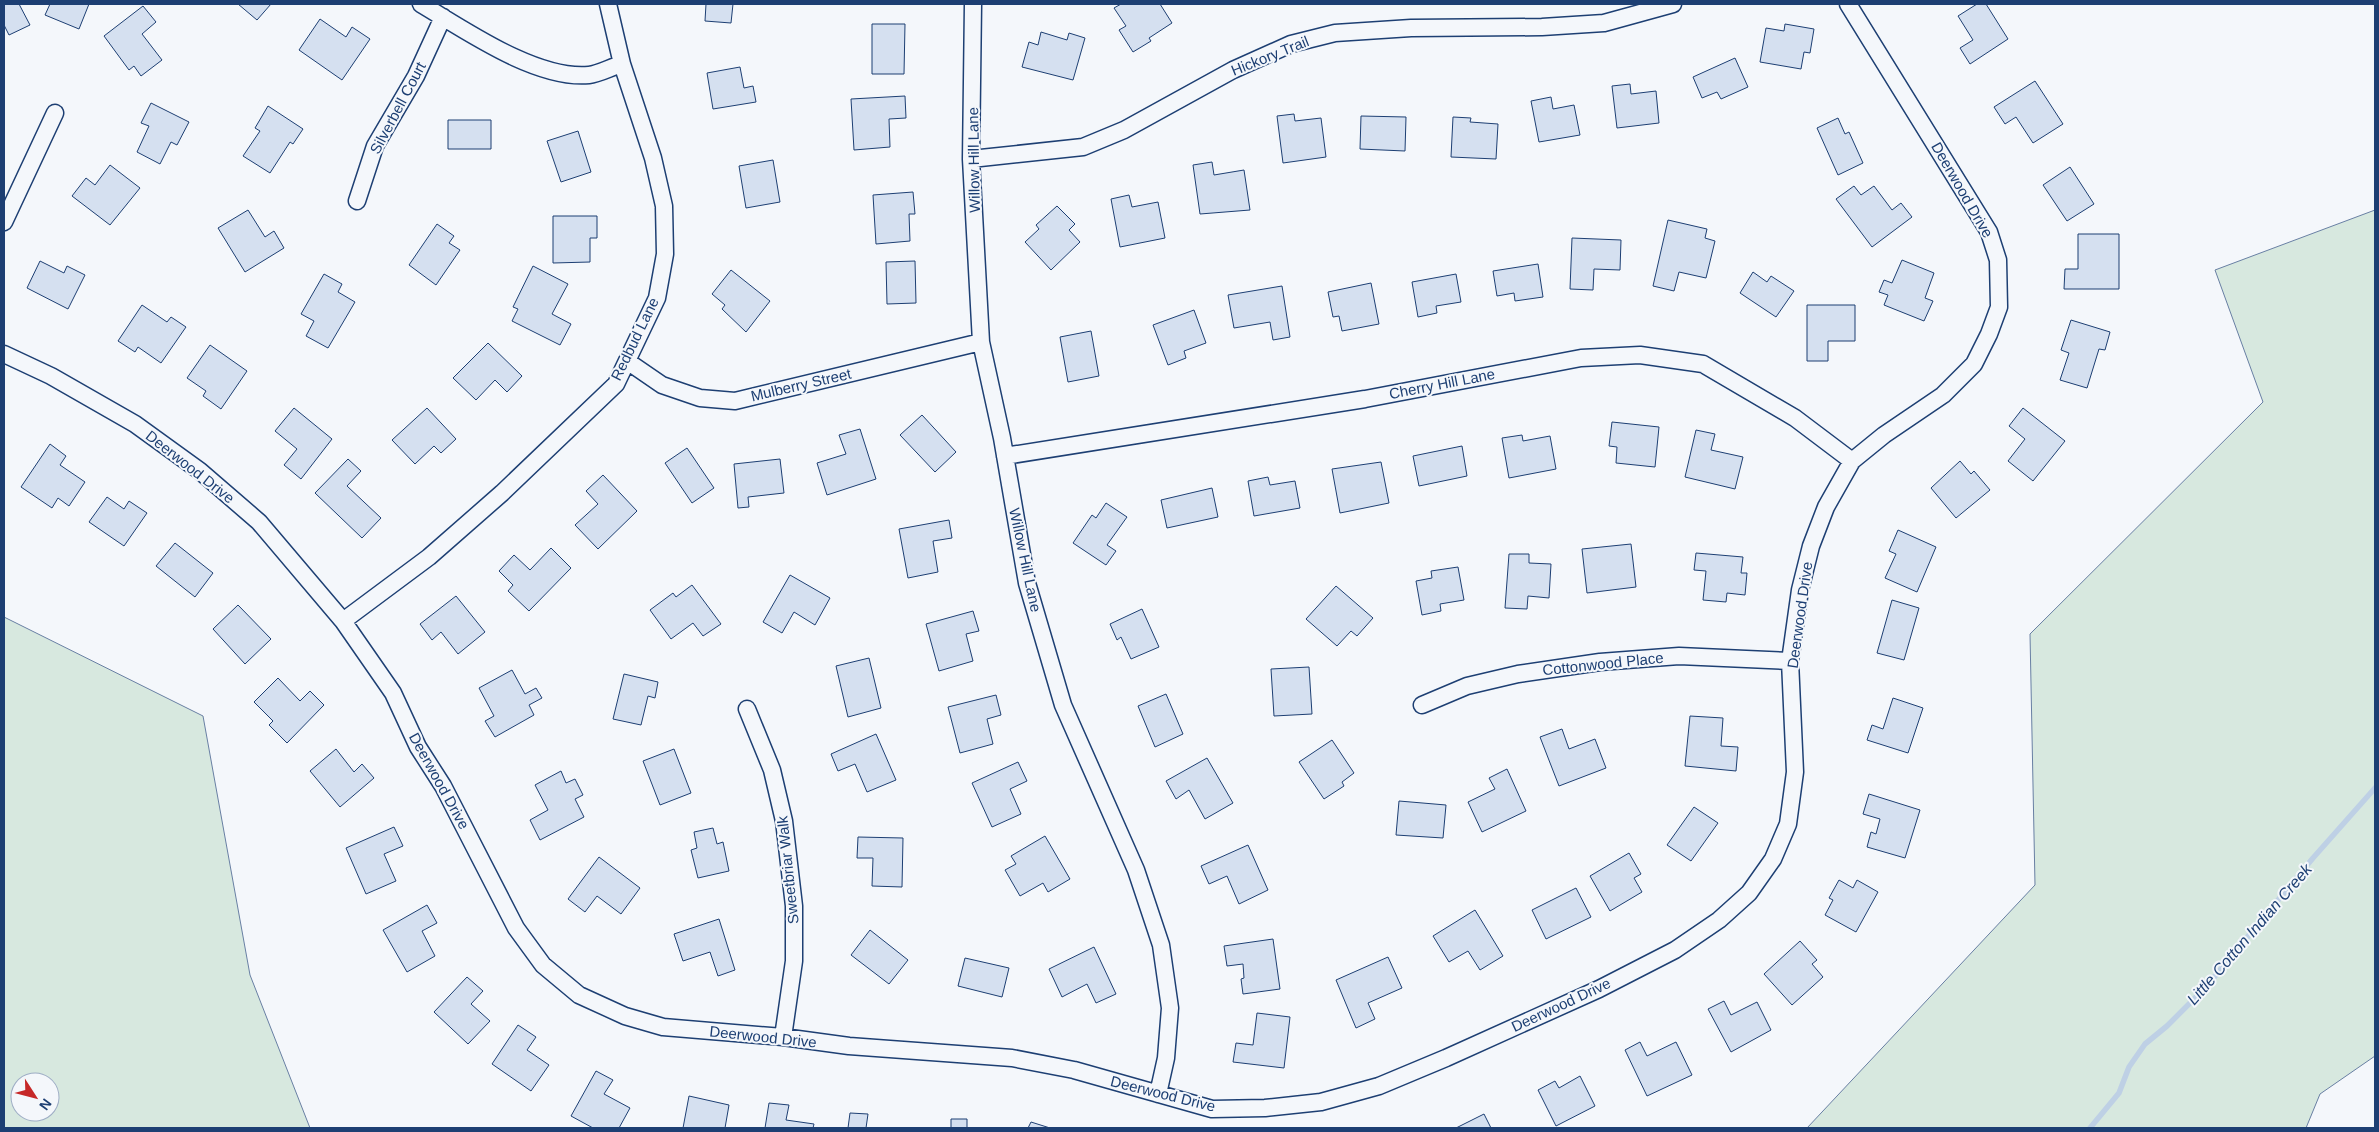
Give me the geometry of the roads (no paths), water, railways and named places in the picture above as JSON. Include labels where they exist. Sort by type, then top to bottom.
[{"type":"street","points":[[421,4],[527,64],[552,72],[589,75],[622,64]]},
{"type":"street","name":"Redbud Lane","points":[[343,621],[429,557],[502,493],[616,384],[657,298],[665,254],[664,206],[654,158],[622,64],[608,4]]},
{"type":"street","name":"Willow Hill Lane","points":[[973,4],[972,159],[981,342],[1005,456],[1027,583],[1063,705],[1136,870],[1162,946],[1170,1008],[1166,1058],[1158,1094]]},
{"type":"street","name":"Hickory Trail","points":[[972,159],[1082,147],[1124,130],[1233,70],[1291,44],[1335,33],[1411,28],[1542,27],[1604,23],[1673,4]]},
{"type":"street","name":"Deerwood Drive","points":[[4,354],[51,376],[135,424],[200,471],[259,522],[343,621],[394,693],[418,747],[452,803],[516,928],[543,965],[579,995],[625,1016],[663,1027],[784,1037],[849,1046],[1012,1058],[1074,1070],[1212,1109],[1265,1108],[1321,1102],[1380,1086],[1598,989],[1675,950],[1719,920],[1749,893],[1773,859],[1788,824],[1795,772],[1790,661],[1800,590],[1811,546],[1826,507],[1852,461],[1884,435],[1944,394],[1974,364],[1990,334],[1999,307],[1998,260],[1989,232],[1848,4]]},
{"type":"street","name":"Silverbell Court","points":[[357,201],[375,146],[416,76],[443,17]]},
{"type":"street","points":[[4,222],[55,113]]},
{"type":"street","name":"Mulberry Street","points":[[628,361],[662,385],[700,398],[735,401],[981,342]]},
{"type":"street","name":"Cherry Hill Lane","points":[[1005,456],[1365,399],[1581,358],[1640,355],[1702,364],[1795,418],[1852,461]]},
{"type":"street","name":"Cottonwood Place","points":[[1422,705],[1467,686],[1518,674],[1600,662],[1679,656],[1790,661]]},
{"type":"street","name":"Sweetbriar Walk","points":[[747,709],[772,770],[784,821],[794,906],[794,961],[784,1037]]},
{"type":"waterway","name":"Little Cotton Indian Creek","points":[[2090,1128],[2119,1093],[2129,1067],[2145,1044],[2167,1026],[2206,987],[2313,858],[2375,788]]}]
